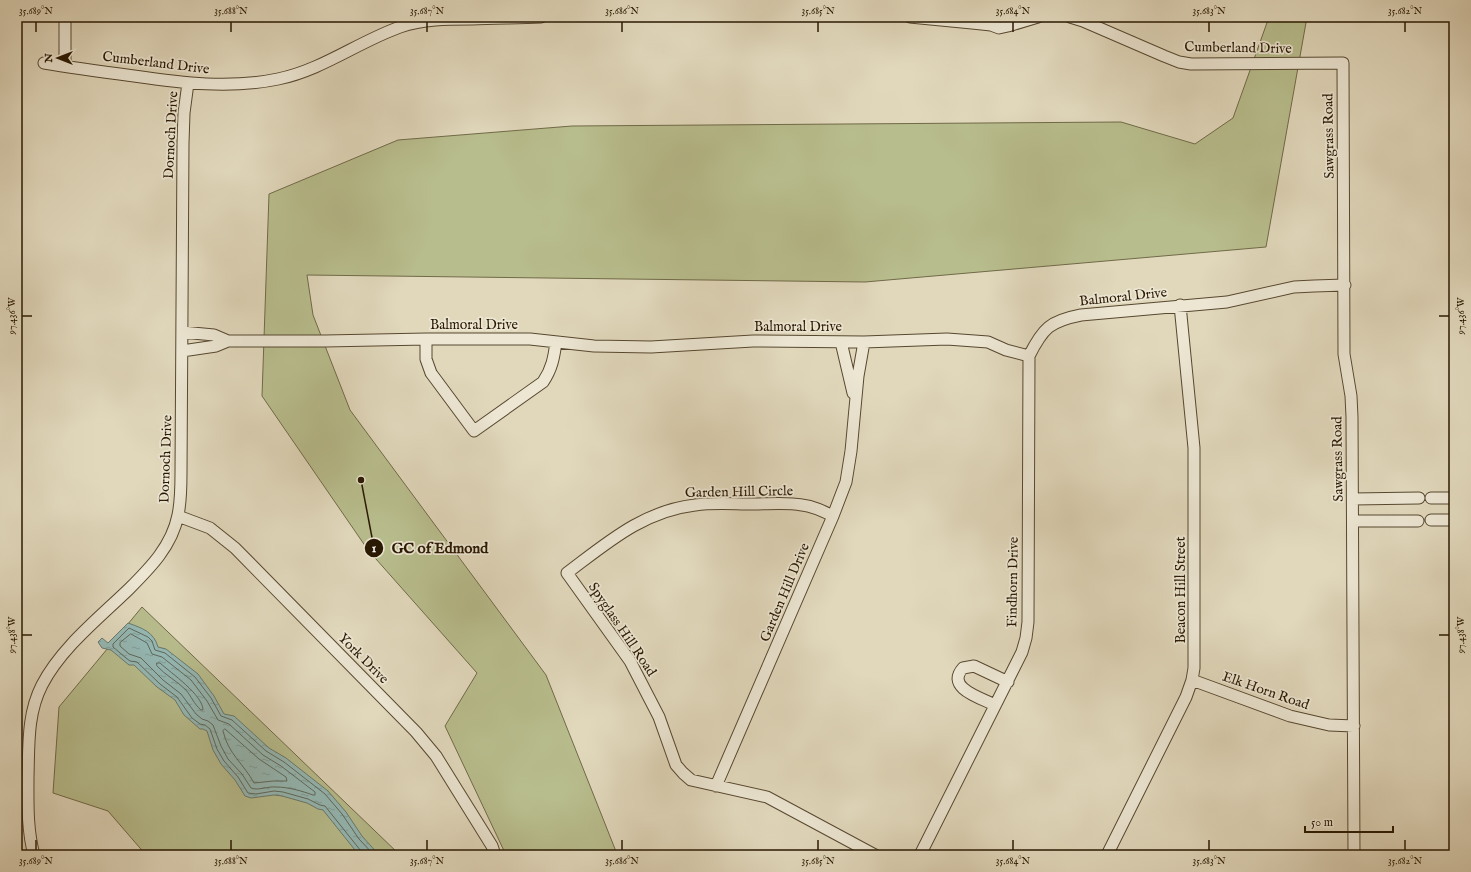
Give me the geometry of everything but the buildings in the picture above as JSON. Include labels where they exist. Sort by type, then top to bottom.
[{"type":"street","points":[[65,17],[65,66]]},
{"type":"street","name":"Cumberland Drive","points":[[44,63],[188,83],[250,83],[299,74],[381,35],[413,23],[432,20],[541,17]]},
{"type":"street","points":[[910,17],[978,24],[999,28],[1038,17]]},
{"type":"street","name":"Cumberland Drive","points":[[1070,17],[1083,21],[1179,62],[1191,64],[1343,63]]},
{"type":"street","name":"Sawgrass Road","points":[[1343,63],[1345,285],[1344,354],[1351,403],[1353,499],[1354,855]]},
{"type":"street","name":"Dornoch Drive","points":[[34,855],[28,819],[30,723],[42,686],[65,651],[144,574],[160,554],[166,545],[178,516],[181,496],[182,143],[188,83]]},
{"type":"street","name":"Balmoral Drive","points":[[182,351],[216,346],[228,341],[326,341],[365,339],[530,340],[594,346],[651,347],[753,341],[864,342],[928,339],[988,342],[1006,350],[1029,356],[1039,337],[1048,327],[1067,318],[1081,315],[1180,305],[1227,302],[1294,288],[1345,285]]},
{"type":"street","name":"Beacon Hill Street","points":[[1108,855],[1186,697],[1192,680],[1195,654],[1194,448],[1180,305]]},
{"type":"street","name":"Balmoral Drive","points":[[182,332],[214,335],[228,341]]},
{"type":"street","points":[[426,339],[426,359],[431,373],[474,431],[543,382],[549,374],[552,366],[556,342]]},
{"type":"street","name":"Garden Hill Drive","points":[[841,342],[855,402]]},
{"type":"street","name":"Garden Hill Drive","points":[[716,786],[833,516],[846,482],[851,451],[858,376],[864,342]]},
{"type":"street","name":"Findhorn Drive","points":[[920,855],[1008,682],[1022,652],[1026,638],[1028,622],[1029,356]]},
{"type":"street","points":[[1353,499],[1419,498]]},
{"type":"street","points":[[1431,498],[1454,498]]},
{"type":"street","name":"Garden Hill Circle","points":[[567,573],[635,524],[663,511],[678,507],[696,504],[801,504],[818,509],[833,516]]},
{"type":"street","name":"York Drive","points":[[178,516],[210,528],[235,548],[416,732],[436,756],[492,846],[495,855]]},
{"type":"street","points":[[1431,520],[1454,520]]},
{"type":"street","points":[[1353,521],[1418,521]]},
{"type":"street","name":"Spyglass Hill Road","points":[[567,573],[630,661],[644,686],[658,717],[676,765],[691,780],[767,797],[875,855]]},
{"type":"street","points":[[995,705],[964,690],[959,684],[959,672],[963,668],[974,666],[1008,682]]},
{"type":"street","name":"Elk Horn Road","points":[[1192,680],[1290,716],[1329,725],[1354,726]]},
{"type":"green space","points":[[1269,17],[1307,17],[1266,247],[865,282],[307,275],[313,315],[350,410],[546,675],[617,854],[620,855],[506,855],[445,726],[477,673],[368,550],[262,396],[269,194],[398,140],[572,126],[1121,122],[1195,144],[1233,118]]},
{"type":"green space","points":[[142,607],[400,855],[146,855],[108,811],[53,793],[59,707]]},
{"type":"water","points":[[128,623],[147,631],[154,638],[158,647],[166,649],[198,674],[214,696],[224,714],[234,716],[269,748],[286,758],[328,791],[346,812],[362,836],[379,855],[359,855],[323,810],[307,803],[282,796],[274,795],[251,798],[245,796],[235,780],[221,764],[213,750],[207,731],[200,729],[184,715],[175,700],[157,687],[134,665],[129,665],[111,650],[102,648],[98,642],[102,638],[108,643]]},
{"type":"place","name":"GC of Edmond","points":[[361,480]]}]
